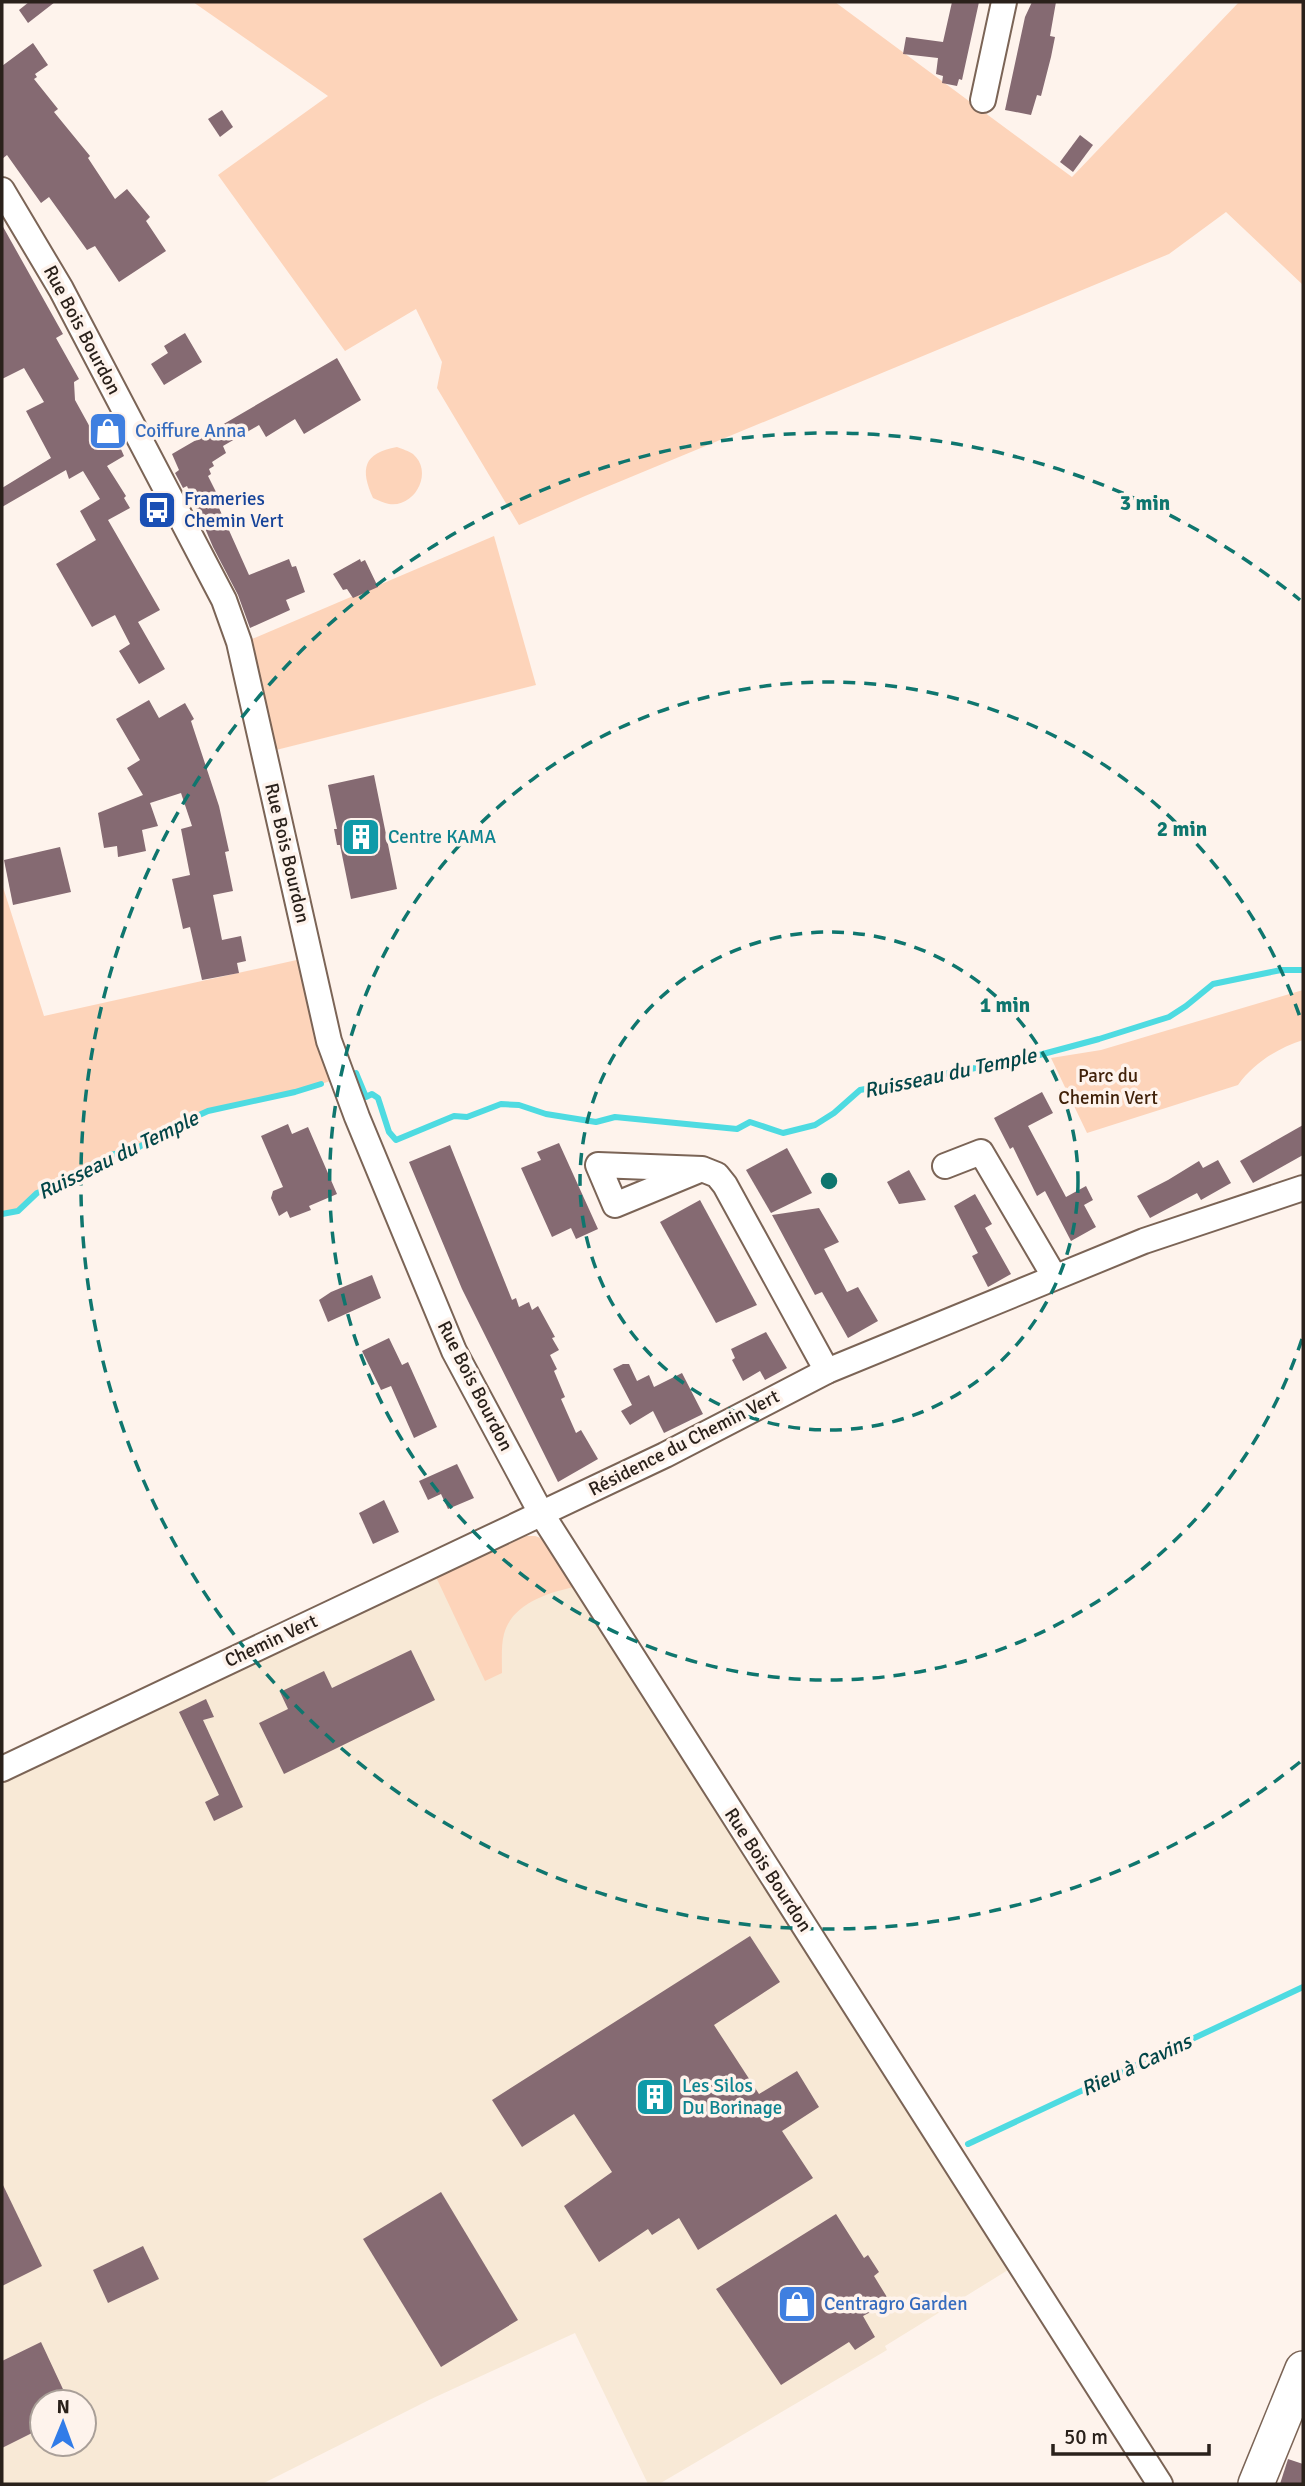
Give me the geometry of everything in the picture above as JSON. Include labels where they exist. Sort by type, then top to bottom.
[{"type":"main road","points":[[1256,2484],[1303,2369]]},
{"type":"street","points":[[984,100],[1004,2]]},
{"type":"street","name":"Rue Bois Bourdon","points":[[2,190],[61,289],[224,600],[239,642],[329,1041],[357,1116],[454,1350],[541,1513],[1160,2484]]},
{"type":"street","points":[[945,1166],[981,1152],[1054,1276]]},
{"type":"street","points":[[702,1169],[717,1175],[725,1185],[827,1371]]},
{"type":"street","name":"Résidence du Chemin Vert","points":[[541,1513],[665,1455],[827,1371],[1144,1241],[1303,1188]]},
{"type":"street","name":"Chemin Vert","points":[[2,1769],[541,1513]]},
{"type":"shaded area","points":[[526,1536],[543,1539],[780,1907],[1008,2270],[885,2346],[887,2350],[659,2484],[648,2484],[575,2333],[429,2400],[262,2484],[2,2484],[2,1769]]},
{"type":"green space","points":[[193,2],[835,2],[1072,177],[1239,2],[1303,2],[1303,285],[1226,212],[1169,254],[519,525],[437,388],[442,362],[416,309],[345,351],[218,175],[328,96]]},
{"type":"green space","points":[[397,447],[411,453],[419,461],[421,479],[414,495],[398,504],[389,504],[373,498],[366,471],[367,464],[377,453]]},
{"type":"green space","points":[[494,536],[536,685],[276,750],[252,639]]},
{"type":"green space","points":[[2,884],[44,1016],[310,957],[343,1077],[296,1092],[208,1111],[166,1130],[136,1149],[111,1155],[70,1181],[37,1193],[18,1211],[2,1214]]},
{"type":"green space","name":"Parc du Chemin Vert","points":[[1303,990],[1303,1040],[1267,1057],[1238,1085],[1087,1133],[1051,1058],[1101,1050]]},
{"type":"green space","points":[[526,1536],[543,1539],[574,1587],[542,1597],[515,1615],[503,1638],[502,1673],[485,1681],[436,1577]]},
{"type":"building","points":[[29,2],[55,2],[28,23],[19,10]]},
{"type":"building","points":[[952,2],[979,2],[962,80],[959,79],[957,86],[942,83],[943,76],[936,74],[938,58],[903,54],[906,37],[943,42]]},
{"type":"building","points":[[1032,2],[1056,2],[1050,36],[1055,37],[1051,57],[1041,96],[1037,95],[1031,115],[1005,110],[1025,17]]},
{"type":"building","points":[[33,43],[48,65],[35,74],[37,77],[34,79],[58,109],[54,112],[90,156],[88,158],[115,199],[127,189],[150,217],[146,221],[166,251],[119,282],[95,246],[87,250],[49,197],[41,203],[7,155],[2,159],[2,66]]},
{"type":"building","points":[[222,110],[233,127],[220,137],[208,119]]},
{"type":"building","points":[[1080,135],[1093,145],[1073,172],[1060,162]]},
{"type":"building","points":[[2,225],[63,334],[56,338],[79,379],[74,382],[75,400],[102,449],[117,440],[124,456],[107,466],[126,496],[124,498],[130,508],[108,520],[160,610],[138,622],[165,669],[139,684],[119,651],[130,644],[115,615],[92,627],[56,564],[96,540],[80,511],[100,499],[83,471],[69,479],[66,470],[2,507],[2,488],[51,458],[26,411],[44,402],[24,368],[2,379]]},
{"type":"building","points":[[185,333],[202,362],[164,385],[151,364],[168,353],[164,346]]},
{"type":"building","points":[[337,358],[361,400],[304,434],[295,419],[266,437],[259,425],[223,446],[226,453],[212,462],[214,466],[209,469],[211,474],[208,476],[217,494],[214,496],[249,575],[289,559],[292,567],[296,566],[305,592],[286,600],[290,610],[250,628],[238,595],[213,547],[187,486],[183,488],[175,473],[179,470],[172,454]]},
{"type":"building","points":[[360,559],[361,562],[365,560],[378,587],[353,598],[347,589],[343,590],[333,574]]},
{"type":"building","points":[[149,700],[159,718],[185,703],[194,719],[191,721],[219,806],[229,851],[225,852],[233,891],[213,895],[222,940],[241,936],[246,961],[237,963],[239,973],[202,980],[190,927],[183,929],[172,879],[190,875],[181,829],[192,826],[181,793],[150,803],[158,826],[142,830],[146,851],[118,857],[117,846],[104,848],[98,813],[143,795],[127,768],[140,760],[116,719]]},
{"type":"building","name":"Centre KAMA","points":[[374,775],[397,889],[351,899],[340,845],[337,845],[334,829],[337,829],[328,785]]},
{"type":"building","points":[[60,847],[71,892],[13,905],[4,860]]},
{"type":"building","points":[[1042,1092],[1053,1113],[1028,1126],[1066,1197],[1086,1186],[1093,1200],[1084,1205],[1096,1227],[1071,1241],[1045,1191],[1037,1196],[1013,1147],[1010,1149],[994,1118]]},
{"type":"building","points":[[288,1124],[292,1134],[308,1127],[337,1194],[309,1206],[311,1210],[290,1218],[287,1211],[279,1216],[271,1198],[273,1191],[283,1187],[261,1136]]},
{"type":"building","points":[[1303,1125],[1303,1155],[1253,1183],[1240,1161]]},
{"type":"building","points":[[559,1143],[598,1229],[576,1239],[571,1228],[552,1237],[521,1168],[541,1160],[537,1152]]},
{"type":"building","points":[[450,1145],[512,1300],[516,1298],[519,1307],[529,1302],[532,1310],[538,1306],[555,1337],[552,1338],[559,1350],[550,1355],[565,1397],[561,1399],[576,1433],[581,1430],[598,1459],[558,1482],[462,1289],[409,1162]]},
{"type":"building","points":[[787,1148],[812,1193],[771,1213],[746,1170]]},
{"type":"building","points":[[1218,1160],[1231,1183],[1201,1200],[1197,1193],[1150,1218],[1137,1196],[1199,1161],[1203,1168]]},
{"type":"building","points":[[909,1170],[926,1200],[899,1204],[887,1182]]},
{"type":"building","points":[[975,1194],[992,1224],[985,1228],[1011,1274],[988,1287],[972,1256],[978,1253],[954,1206]]},
{"type":"building","points":[[700,1200],[757,1305],[716,1323],[660,1222]]},
{"type":"building","points":[[819,1208],[839,1242],[824,1249],[847,1292],[858,1287],[878,1321],[848,1338],[822,1292],[815,1295],[772,1215]]},
{"type":"building","points":[[372,1275],[381,1298],[328,1322],[319,1300],[331,1292]]},
{"type":"building","points":[[766,1332],[787,1368],[765,1380],[760,1371],[743,1381],[732,1360],[735,1358],[731,1349]]},
{"type":"building","points":[[389,1338],[402,1365],[408,1362],[437,1427],[414,1438],[391,1386],[381,1390],[362,1351]]},
{"type":"building","points":[[629,1364],[637,1381],[649,1375],[654,1387],[682,1373],[703,1414],[664,1433],[653,1411],[630,1425],[621,1411],[632,1405],[613,1369]]},
{"type":"building","points":[[457,1464],[474,1498],[448,1509],[441,1494],[428,1500],[419,1481]]},
{"type":"building","points":[[384,1500],[399,1532],[373,1544],[359,1513]]},
{"type":"building","points":[[411,1650],[435,1700],[284,1774],[259,1723],[288,1709],[280,1692],[324,1671],[332,1688]]},
{"type":"building","points":[[206,1699],[214,1717],[203,1720],[243,1807],[214,1821],[205,1802],[219,1795],[179,1712]]},
{"type":"building","name":"Les Silos Du Borinage","points":[[750,1936],[780,1982],[714,2025],[759,2094],[797,2071],[819,2107],[782,2131],[813,2178],[698,2250],[679,2218],[652,2235],[648,2229],[599,2262],[564,2206],[612,2172],[574,2114],[522,2147],[492,2100]]},
{"type":"building","points":[[2,2183],[42,2266],[2,2286]]},
{"type":"building","points":[[441,2192],[518,2320],[441,2367],[363,2239]]},
{"type":"building","name":"Centragro Garden","points":[[836,2214],[864,2258],[868,2255],[879,2272],[874,2276],[890,2302],[863,2316],[875,2337],[855,2350],[849,2342],[781,2385],[716,2289]]},
{"type":"building","points":[[143,2246],[159,2279],[108,2303],[93,2270]]},
{"type":"building","points":[[41,2342],[62,2388],[28,2388],[28,2435],[2,2448],[2,2361]]},
{"type":"building","points":[[1288,2459],[1303,2464],[1303,2484],[1280,2484]]},
{"type":"waterway","name":"Ruisseau du Temple","points":[[356,1073],[366,1097],[372,1094],[378,1098],[389,1132],[396,1140],[454,1116],[467,1117],[501,1104],[519,1105],[546,1114],[596,1122],[615,1117],[737,1129],[750,1122],[783,1133],[815,1125],[834,1113],[860,1090],[1028,1058],[1099,1039],[1169,1017],[1213,984],[1281,970],[1303,970]]},
{"type":"waterway","name":"Ruisseau du Temple","points":[[2,1214],[18,1211],[37,1193],[70,1181],[111,1155],[136,1149],[166,1130],[208,1111],[321,1084]]},
{"type":"waterway","name":"Rieu à Cavins","points":[[968,2144],[1303,1987]]},
{"type":"place","name":"Coiffure Anna","points":[[108,431]]},
{"type":"place","name":"Frameries Chemin Vert","points":[[157,510]]},
{"type":"place","name":"Centre KAMA","points":[[361,837]]},
{"type":"place","name":"Les Silos Du Borinage","points":[[655,2097]]},
{"type":"place","name":"Centragro Garden","points":[[797,2304]]}]
